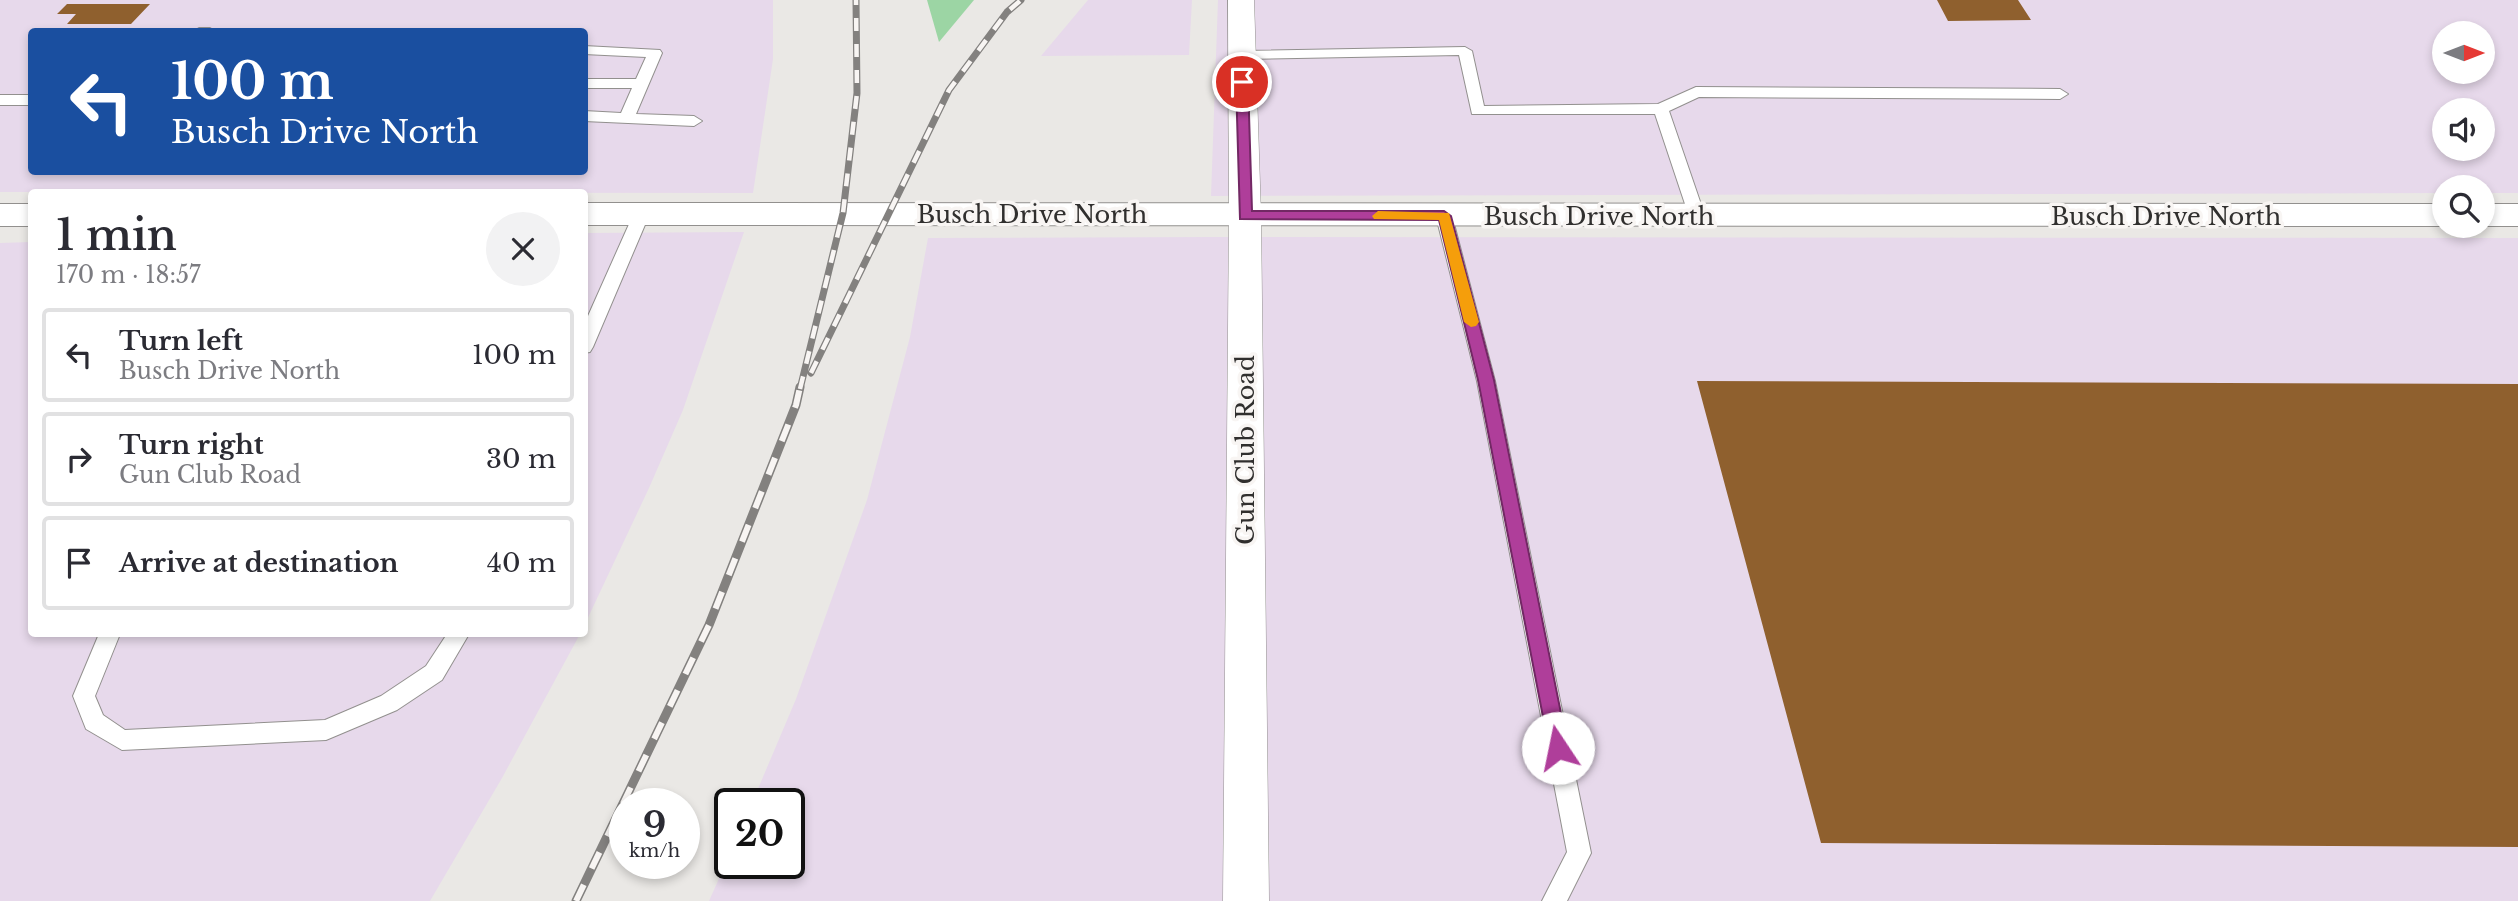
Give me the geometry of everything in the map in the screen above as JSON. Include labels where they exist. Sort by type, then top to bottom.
[{"type":"street","name":"Gun Club Road","points":[[1241,0],[1245,216],[1246,901]]},
{"type":"street","name":"Busch Drive North","points":[[588,214],[2432,215]]},
{"type":"street","points":[[0,215],[28,215]]},
{"type":"street","points":[[2495,215],[2518,215]]},
{"type":"lane","points":[[588,50],[655,53],[627,116]]},
{"type":"lane","points":[[1242,55],[1465,51],[1477,111],[1661,110],[1696,92],[2060,94]]},
{"type":"lane","points":[[588,83],[642,84]]},
{"type":"lane","points":[[0,100],[28,100]]},
{"type":"lane","points":[[1661,110],[1697,216]]},
{"type":"lane","points":[[588,116],[694,121]]},
{"type":"lane","points":[[588,338],[642,214]]},
{"type":"lane","points":[[1444,216],[1486,380],[1579,853],[1554,901]]},
{"type":"lane","points":[[108,637],[84,696],[94,722],[122,740],[326,730],[389,703],[434,673],[456,637]]},
{"type":"shaded area","points":[[0,0],[773,0],[773,59],[753,193],[588,193],[588,189],[28,189],[28,192],[0,192]]},
{"type":"shaded area","points":[[1088,0],[1192,0],[1189,55],[1041,56]]},
{"type":"shaded area","points":[[1218,0],[2518,0],[2518,193],[2495,193],[2495,175],[2432,175],[2432,193],[1211,196]]},
{"type":"shaded area","points":[[744,232],[683,410],[588,618],[588,233]]},
{"type":"shaded area","points":[[928,238],[2518,238],[2518,901],[709,901],[719,879],[805,879],[805,788],[758,788],[796,699],[867,500],[910,337]]},
{"type":"shaded area","points":[[28,242],[28,637],[578,637],[502,778],[430,901],[0,901],[0,243]]},
{"type":"green space","points":[[927,0],[974,0],[939,42]]},
{"type":"building","points":[[1937,0],[2018,0],[2031,20],[1948,21]]},
{"type":"building","points":[[67,4],[150,4],[131,24],[67,24],[76,14],[57,14]]},
{"type":"building","points":[[1697,381],[2518,384],[2518,847],[1821,843]]},
{"type":"railway","points":[[800,389],[843,213],[857,93],[856,0]]},
{"type":"railway","points":[[811,373],[949,90],[1007,12],[1021,0]]},
{"type":"railway","points":[[576,901],[709,625],[796,405],[800,387]]},
{"type":"slow traffic","points":[[1378,216],[1444,216],[1471,322]]},
{"type":"route","points":[[1242,82],[1245,216],[1444,216],[1486,380],[1558,748]]}]
